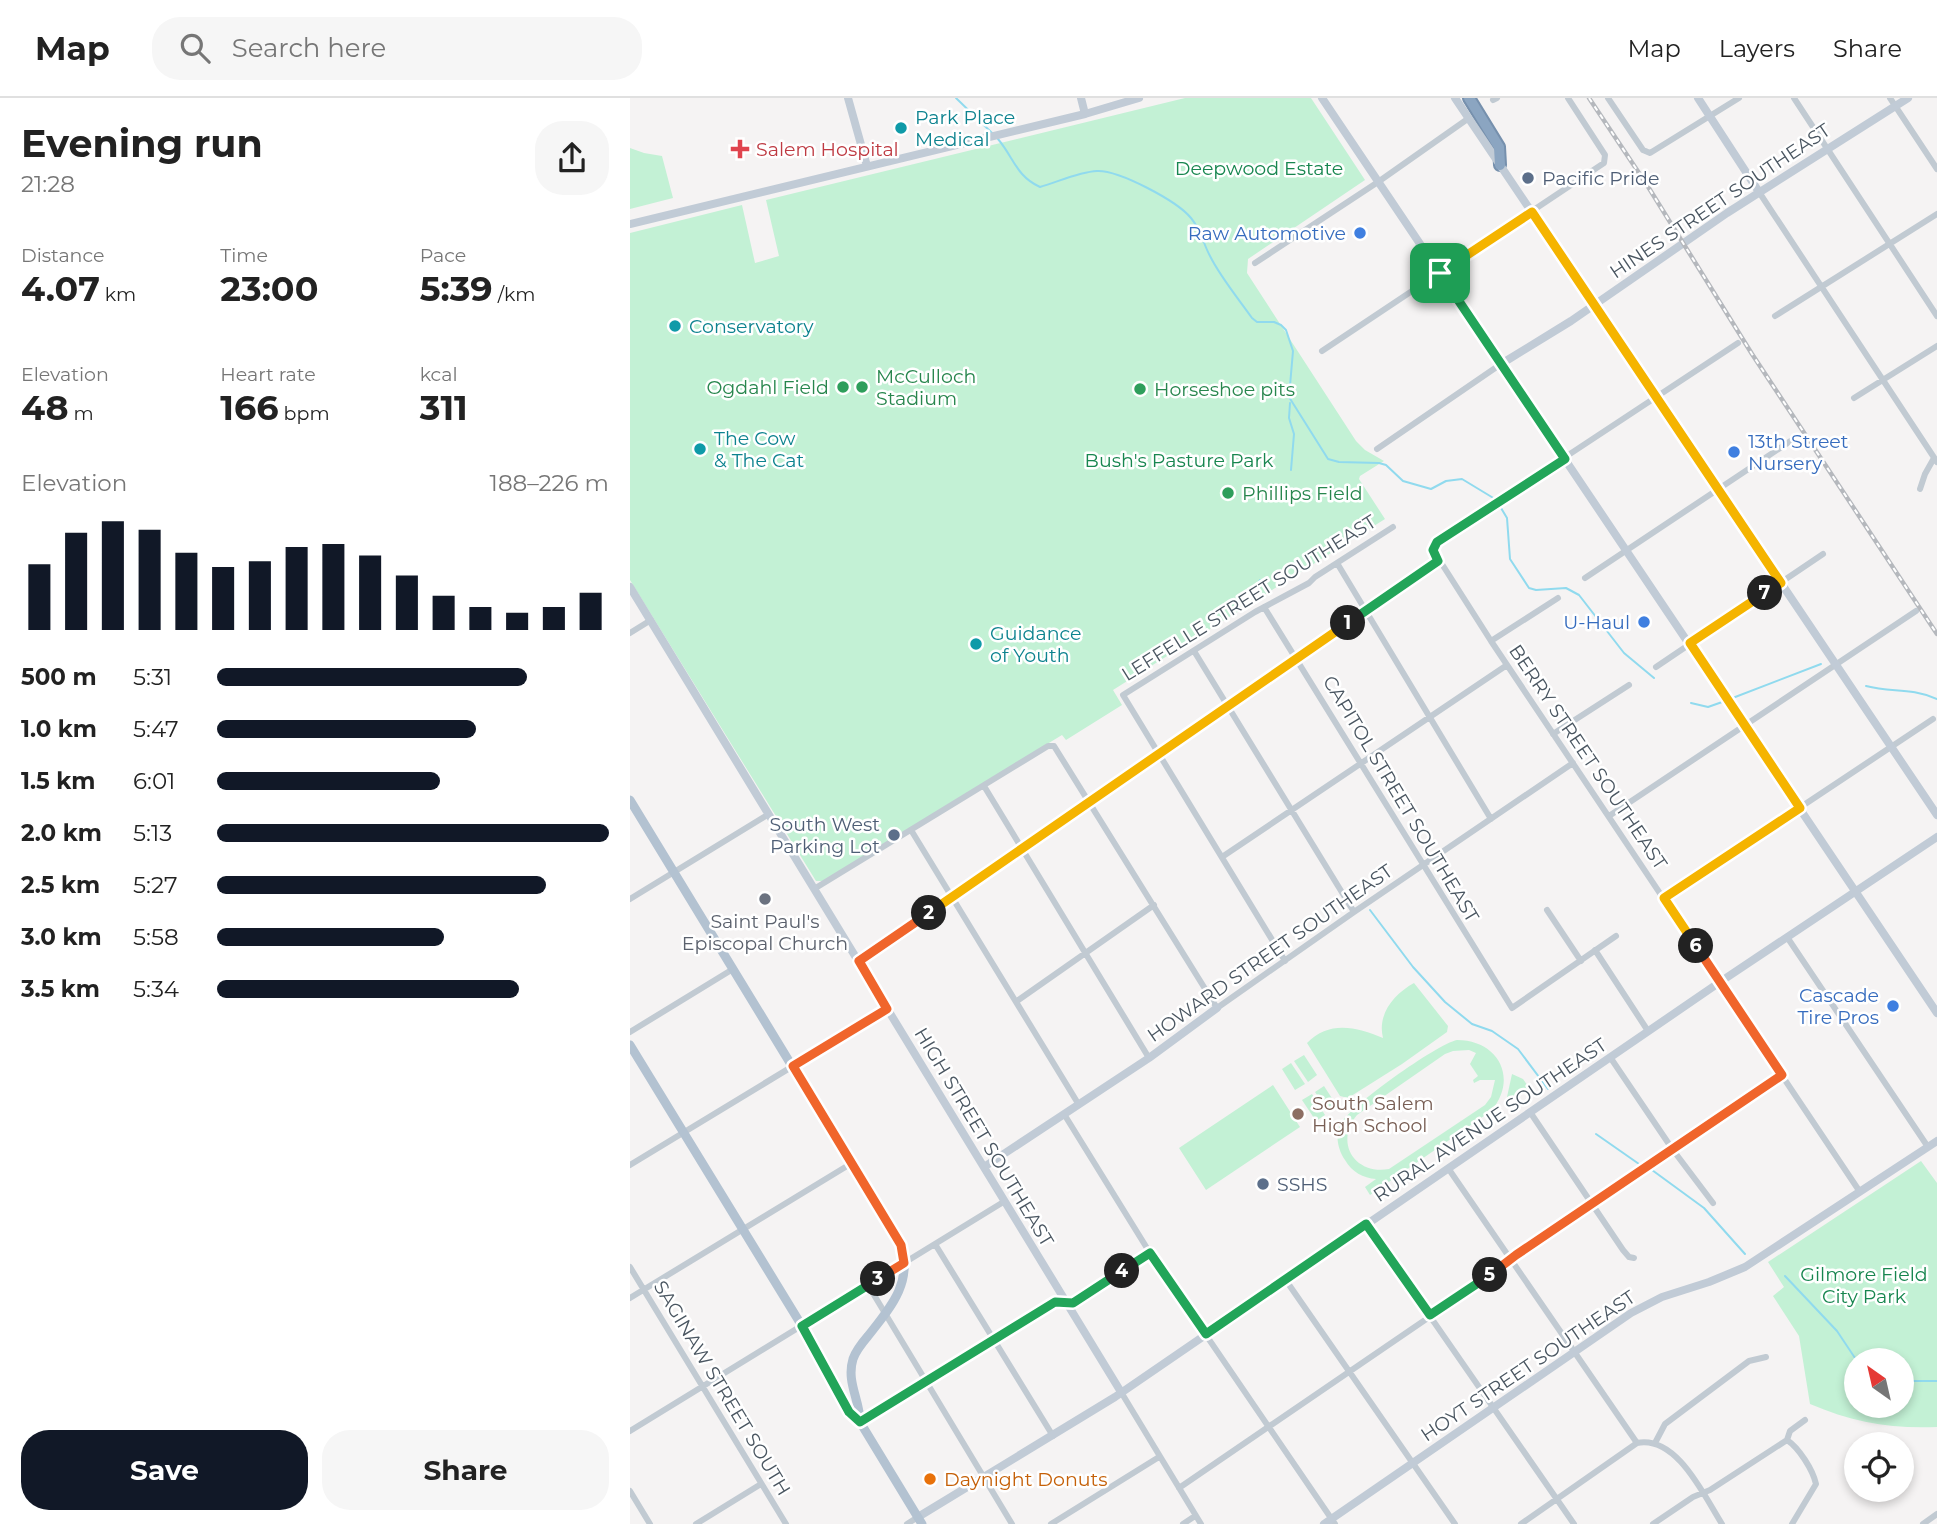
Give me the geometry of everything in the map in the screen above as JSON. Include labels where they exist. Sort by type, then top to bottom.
[{"type":"highway","points":[[1469,98],[1499,147],[1500,165]]},
{"type":"main road","points":[[630,800],[900,1244],[904,1263],[903,1283],[897,1298],[859,1347],[853,1359],[851,1379],[853,1394],[860,1411],[860,1422]]},
{"type":"main road","points":[[630,1045],[802,1326],[849,1412],[860,1422],[920,1521]]},
{"type":"street","points":[[848,98],[867,166]]},
{"type":"street","points":[[1081,98],[1085,114]]},
{"type":"street","points":[[630,224],[1085,114],[1139,98]]},
{"type":"street","points":[[1322,98],[1937,1013]]},
{"type":"street","points":[[1455,98],[1937,815]]},
{"type":"street","points":[[1322,351],[1605,161],[1602,151],[1568,98]]},
{"type":"street","points":[[1608,98],[1647,153],[1653,152],[1738,98]]},
{"type":"street","points":[[1698,98],[1936,460],[1925,474],[1920,489]]},
{"type":"street","points":[[1794,98],[1937,316]]},
{"type":"street","name":"HINES STREET SOUTHEAST","points":[[1377,449],[1893,102],[1908,98]]},
{"type":"street","points":[[1893,102],[1937,169]]},
{"type":"street","points":[[1255,263],[1469,118]]},
{"type":"street","points":[[1775,316],[1937,214]]},
{"type":"street","points":[[1565,459],[1738,343]]},
{"type":"street","points":[[1854,398],[1937,346]]},
{"type":"street","points":[[1585,578],[1796,438]]},
{"type":"street","name":"BERRY STREET SOUTHEAST","points":[[1565,459],[1441,539],[1434,547],[1438,561],[1860,1192]]},
{"type":"street","name":"LEFFELLE STREET SOUTHEAST","points":[[1159,754],[1123,695],[1264,607],[1309,583],[1393,527]]},
{"type":"street","points":[[1656,667],[1823,554]]},
{"type":"street","points":[[859,961],[1438,561]]},
{"type":"street","points":[[1337,563],[1492,818]]},
{"type":"street","name":"HIGH STREET SOUTHEAST","points":[[630,587],[1201,1524]]},
{"type":"street","points":[[1491,641],[1558,598]]},
{"type":"street","name":"CAPITOL STREET SOUTHEAST","points":[[1264,607],[1512,1008],[1581,961]]},
{"type":"street","points":[[1609,816],[1916,611]]},
{"type":"street","points":[[630,633],[651,620]]},
{"type":"street","points":[[1195,651],[1354,912]]},
{"type":"street","points":[[1222,858],[1507,665]]},
{"type":"street","points":[[1553,734],[1629,685]]},
{"type":"street","points":[[1664,898],[1933,719]]},
{"type":"street","points":[[814,889],[1048,746],[1054,746],[1217,1008]]},
{"type":"street","points":[[1159,754],[1285,961]]},
{"type":"street","name":"HOWARD STREET SOUTHEAST","points":[[984,1167],[1149,1058],[1354,912],[1573,763]]},
{"type":"street","points":[[984,786],[1149,1058]]},
{"type":"street","points":[[630,899],[769,814]]},
{"type":"street","points":[[911,830],[1079,1105]]},
{"type":"street","name":"RURAL AVENUE SOUTHEAST","points":[[920,1521],[1121,1392],[1720,982],[1937,837]]},
{"type":"street","points":[[1017,1001],[1154,905]]},
{"type":"street","points":[[1547,910],[1581,961],[1616,936]]},
{"type":"street","points":[[1787,937],[1928,1147]]},
{"type":"street","points":[[1595,950],[1648,1031]]},
{"type":"street","points":[[630,1032],[733,969]]},
{"type":"street","points":[[630,1166],[887,1009]]},
{"type":"street","points":[[1610,1057],[1673,1150],[1713,1203]]},
{"type":"street","points":[[1179,1488],[1782,1075]]},
{"type":"street","points":[[1530,1112],[1623,1250],[1634,1258]]},
{"type":"street","points":[[1064,1114],[1150,1253],[1330,1522]]},
{"type":"street","name":"HOYT STREET SOUTHEAST","points":[[1330,1522],[1575,1352],[1655,1300],[1745,1267],[1937,1141]]},
{"type":"street","points":[[630,1298],[852,1163]]},
{"type":"street","points":[[1448,1168],[1637,1443]]},
{"type":"street","points":[[630,1431],[1005,1201]]},
{"type":"street","points":[[1366,1224],[1574,1524]]},
{"type":"street","points":[[936,1244],[1053,1436]]},
{"type":"street","points":[[860,1422],[1058,1301],[1075,1301],[1150,1253]]},
{"type":"street","name":"SAGINAW STREET SOUTH","points":[[630,1267],[786,1524]]},
{"type":"street","points":[[1285,1279],[1455,1524]]},
{"type":"street","points":[[868,1285],[1012,1524]]},
{"type":"street","points":[[1655,1443],[1665,1424],[1749,1361],[1766,1357]]},
{"type":"street","points":[[1653,1524],[1787,1440],[1790,1431],[1805,1420]]},
{"type":"street","points":[[1787,1440],[1814,1475],[1816,1484],[1792,1524]]},
{"type":"street","points":[[1521,1524],[1637,1443],[1655,1443],[1666,1447],[1678,1457],[1722,1524]]},
{"type":"street","points":[[1051,1524],[1159,1457]]},
{"type":"street","points":[[696,1524],[761,1484]]},
{"type":"street","points":[[630,1492],[650,1524]]},
{"type":"street","points":[[1923,1524],[1937,1514]]},
{"type":"street","points":[[1183,1524],[1195,1516]]},
{"type":"street","points":[[907,1524],[920,1521]]},
{"type":"green space","name":"Bush's Pasture Park","points":[[1185,98],[1311,98],[1365,180],[1248,259],[1247,273],[1356,441],[1384,461],[1359,479],[1385,519],[1113,690],[1122,705],[1066,740],[1062,735],[823,881],[816,881],[630,580],[630,233],[742,205],[755,263],[779,256],[766,200]]},
{"type":"green space","points":[[630,148],[662,156],[673,198],[630,209]]},
{"type":"green space","points":[[1414,983],[1448,1026],[1447,1032],[1348,1098],[1340,1096],[1307,1043],[1324,1031],[1334,1028],[1363,1031],[1383,1038],[1382,1021],[1385,1013],[1394,999]]},
{"type":"green space","points":[[1457,1040],[1471,1042],[1484,1046],[1493,1054],[1500,1063],[1503,1074],[1499,1098],[1491,1111],[1370,1195],[1365,1187],[1376,1179],[1358,1174],[1348,1164],[1338,1143],[1340,1125],[1375,1091]],"holes":[[[1469,1050],[1476,1053],[1470,1064],[1478,1076],[1473,1080],[1474,1083],[1480,1080],[1495,1080],[1491,1097],[1485,1105],[1389,1169],[1377,1170],[1358,1162],[1348,1146],[1350,1126],[1357,1115],[1445,1054]]]},
{"type":"green space","points":[[1304,1055],[1317,1075],[1308,1082],[1294,1061]]},
{"type":"green space","points":[[1291,1063],[1305,1084],[1295,1090],[1282,1069]]},
{"type":"green space","points":[[1512,1074],[1523,1079],[1530,1089],[1509,1099],[1507,1097]]},
{"type":"green space","points":[[1273,1085],[1300,1127],[1206,1190],[1179,1148]]},
{"type":"green space","points":[[1324,1086],[1337,1106],[1328,1112],[1315,1092]]},
{"type":"green space","points":[[1312,1094],[1325,1115],[1316,1121],[1302,1100]]},
{"type":"green space","name":"Gilmore Field City Park","points":[[1921,1161],[1937,1183],[1937,1427],[1904,1427],[1853,1418],[1914,1418],[1914,1348],[1844,1348],[1844,1416],[1810,1404],[1799,1336],[1773,1296],[1784,1287],[1768,1262]]},
{"type":"waterway","points":[[956,98],[992,133]]},
{"type":"waterway","points":[[998,139],[1020,172],[1040,187],[1083,173],[1107,172],[1147,188],[1184,211],[1197,227],[1219,272],[1252,318],[1257,322],[1274,322],[1286,330],[1293,351],[1289,397],[1328,459],[1386,465],[1403,481],[1431,489],[1446,481],[1462,479],[1495,499]]},
{"type":"waterway","points":[[1290,403],[1289,418],[1294,434],[1291,470]]},
{"type":"waterway","points":[[1498,503],[1507,518],[1510,559],[1529,588],[1566,588],[1579,595],[1624,653],[1654,678]]},
{"type":"waterway","points":[[1254,599],[1254,589],[1260,580]]},
{"type":"waterway","points":[[1730,699],[1821,664]]},
{"type":"waterway","points":[[1866,686],[1918,693],[1937,699]]},
{"type":"waterway","points":[[1691,703],[1708,707],[1725,701]]},
{"type":"waterway","points":[[1370,910],[1413,967],[1445,1002],[1472,1024],[1492,1031],[1518,1049],[1548,1089]]},
{"type":"waterway","points":[[1596,1134],[1639,1164]]},
{"type":"waterway","points":[[1652,1170],[1704,1208],[1745,1254]]},
{"type":"waterway","points":[[1785,1276],[1837,1331],[1848,1348]]},
{"type":"waterway","points":[[1914,1381],[1937,1381]]},
{"type":"railway","points":[[1589,98],[1647,185],[1752,354],[1937,634]]},
{"type":"place","name":"Park Place Medical","points":[[901,128]]},
{"type":"place","name":"Salem Hospital","points":[[740,149]]},
{"type":"place","name":"Pacific Pride","points":[[1528,178]]},
{"type":"place","name":"Raw Automotive","points":[[1360,233]]},
{"type":"place","name":"Conservatory","points":[[675,326]]},
{"type":"place","name":"Ogdahl Field","points":[[843,387]]},
{"type":"place","name":"McCulloch Stadium","points":[[862,387]]},
{"type":"place","name":"Horseshoe pits","points":[[1140,389]]},
{"type":"place","name":"The Cow & The Cat","points":[[700,449]]},
{"type":"place","name":"13th Street Nursery","points":[[1734,452]]},
{"type":"place","name":"Phillips Field","points":[[1228,493]]},
{"type":"place","name":"U-Haul","points":[[1644,622]]},
{"type":"place","name":"Guidance of Youth","points":[[976,644]]},
{"type":"place","name":"South West Parking Lot","points":[[894,835]]},
{"type":"place","name":"Saint Paul's Episcopal Church","points":[[765,899]]},
{"type":"place","name":"Cascade Tire Pros","points":[[1893,1006]]},
{"type":"place","name":"South Salem High School","points":[[1298,1114]]},
{"type":"place","name":"SSHS","points":[[1263,1184]]},
{"type":"place","name":"Daynight Donuts","points":[[930,1479]]},
{"type":"route","points":[[1532,212],[1781,583],[1690,643],[1800,808],[1664,898],[1782,1075],[1430,1315],[1366,1224],[1206,1334],[1150,1253],[1073,1303],[1055,1302],[860,1422],[849,1412],[802,1326],[904,1263],[904,1255],[900,1244],[793,1066],[887,1009],[859,961],[1438,561],[1433,550],[1437,542],[1565,459],[1440,273],[1532,212]]},
{"type":"park label","name":"Deepwood Estate","points":[[1259,168]]}]
